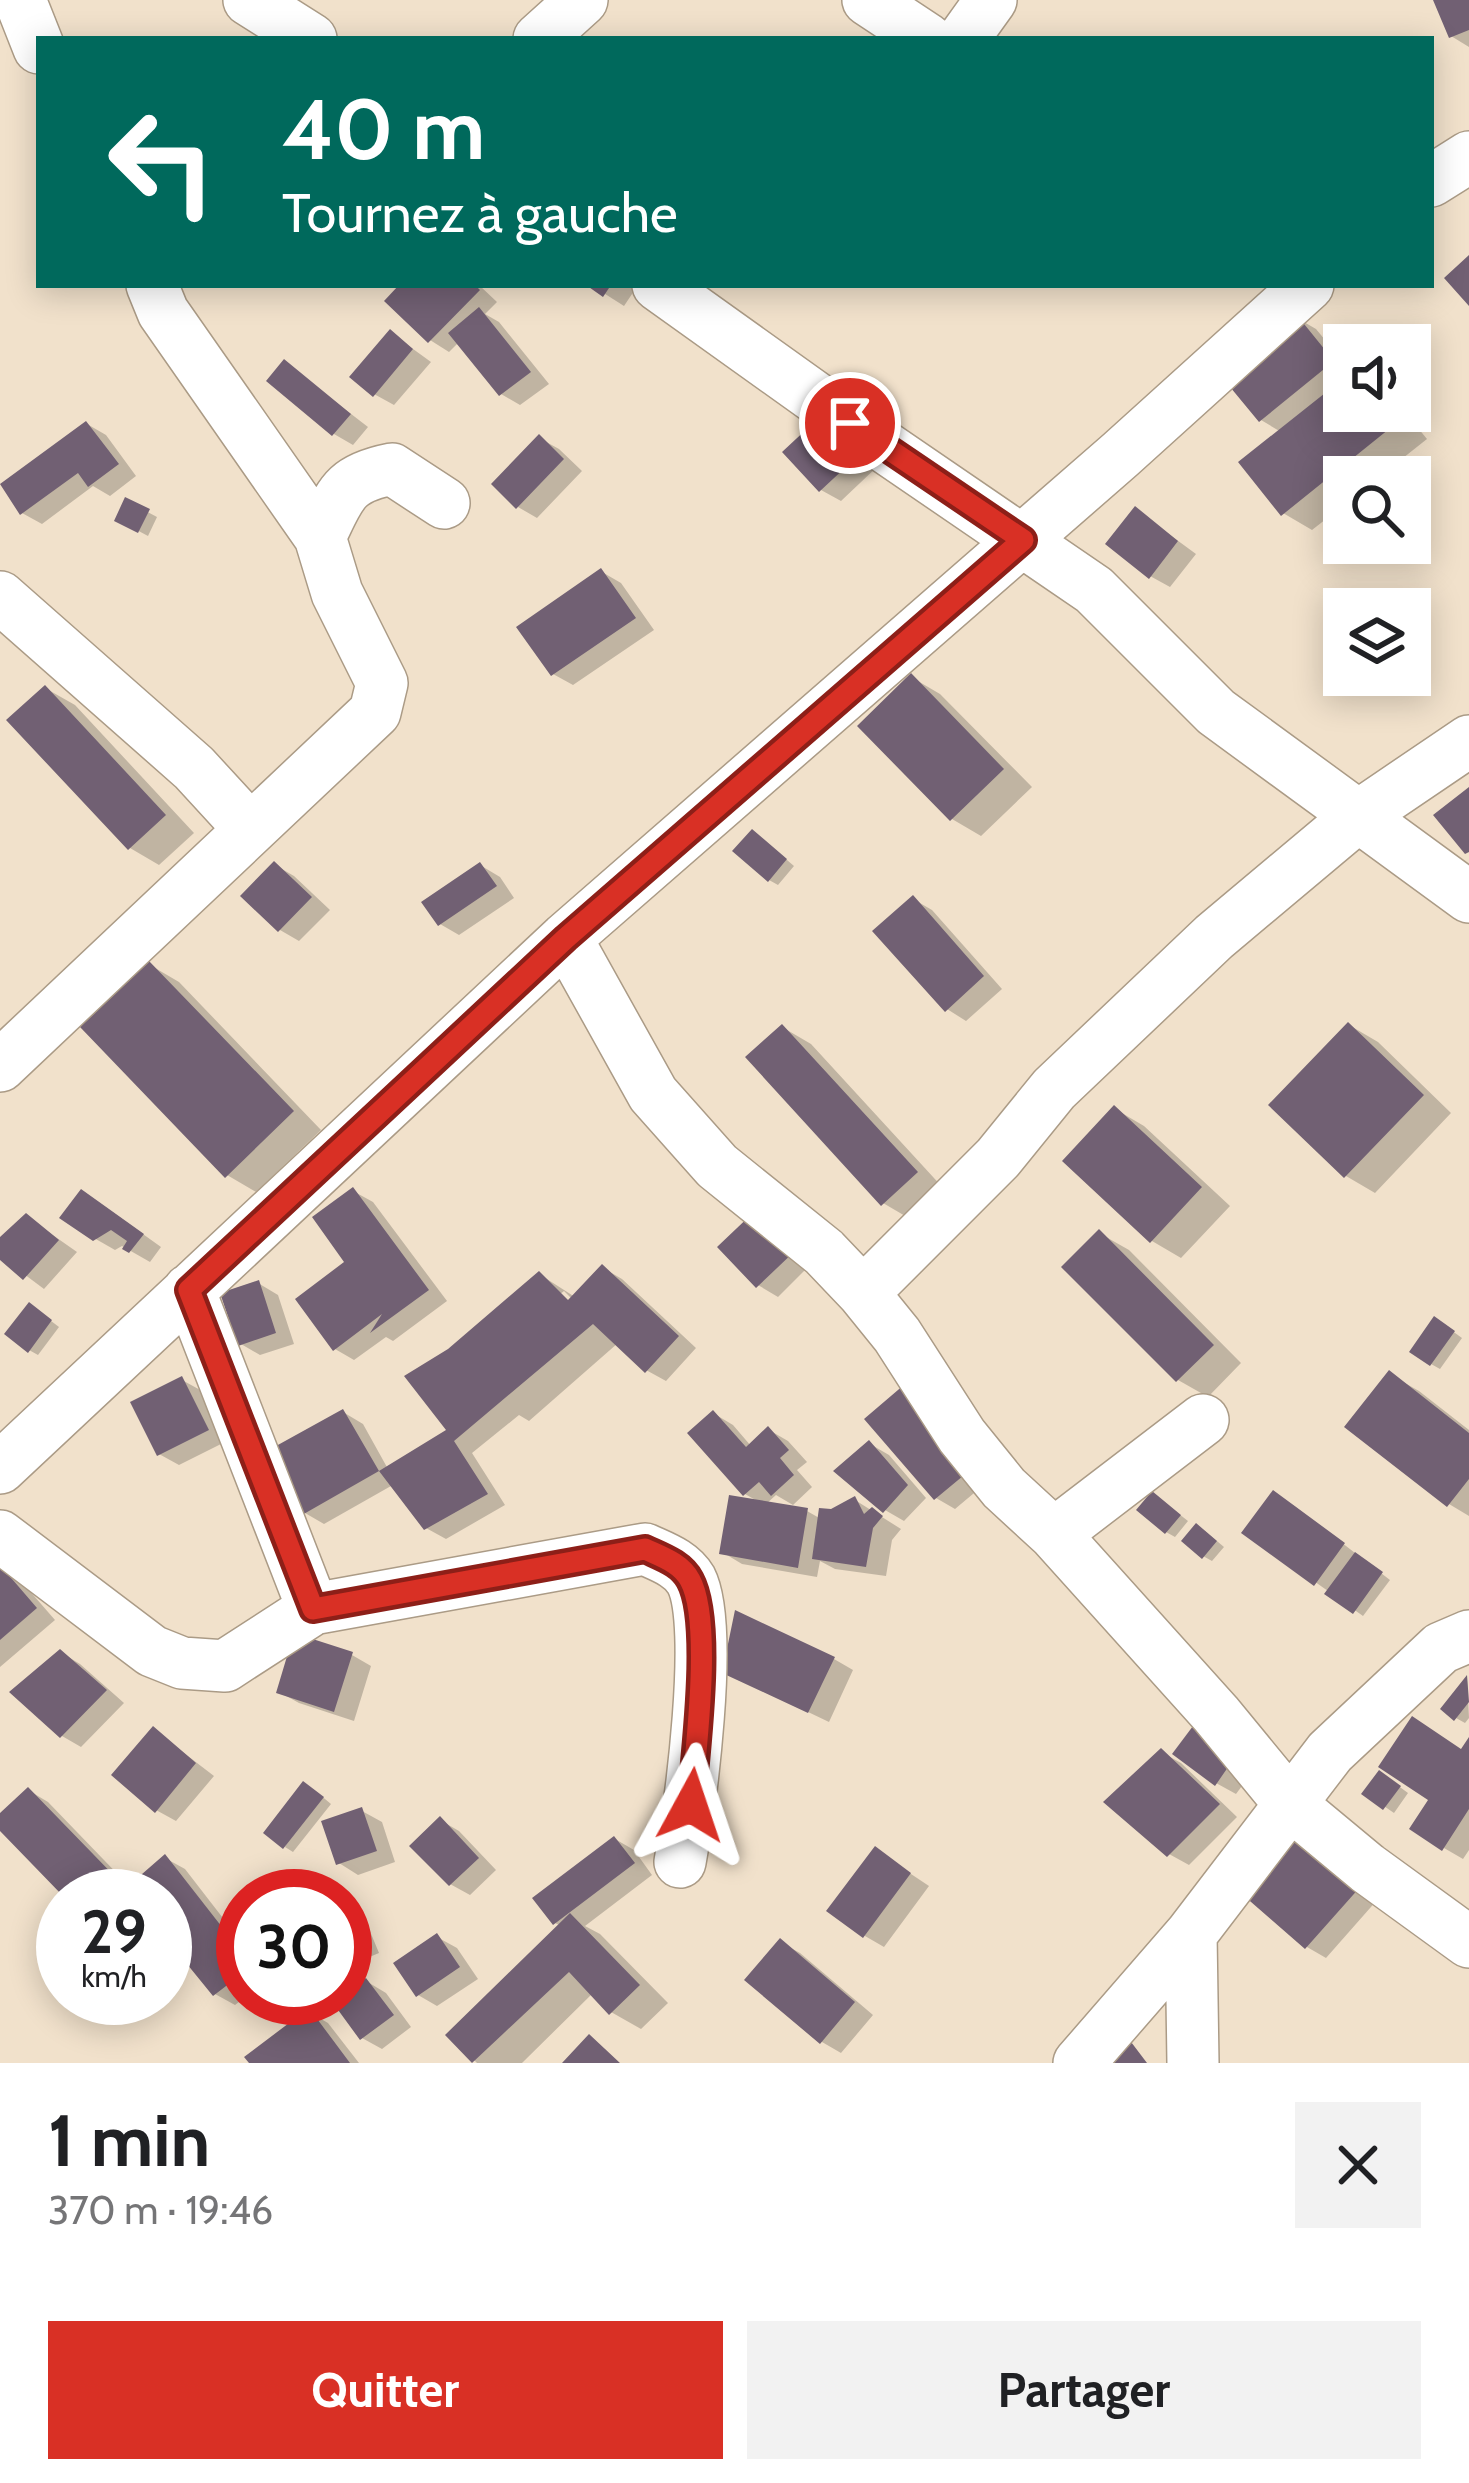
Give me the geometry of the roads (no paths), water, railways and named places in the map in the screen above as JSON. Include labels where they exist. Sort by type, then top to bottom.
[{"type":"street","points":[[20,0],[36,40]]},
{"type":"street","points":[[249,0],[306,36]]},
{"type":"street","points":[[542,36],[582,0]]},
{"type":"street","points":[[868,0],[922,36]]},
{"type":"street","points":[[965,36],[992,0]]},
{"type":"street","points":[[1434,179],[1469,157]]},
{"type":"street","points":[[0,1066],[375,712],[382,683],[337,593],[320,537],[163,312],[153,288]]},
{"type":"street","points":[[662,288],[1094,590],[1216,712],[1469,897]]},
{"type":"street","points":[[0,1468],[566,938],[1305,288]]},
{"type":"street","points":[[320,537],[339,498],[361,475],[392,469],[444,503]]},
{"type":"street","points":[[0,597],[194,768],[250,829]]},
{"type":"street","points":[[863,1293],[998,1158],[1054,1089],[1214,937],[1357,817],[1469,741]]},
{"type":"street","points":[[566,938],[653,1094],[717,1166],[824,1252],[863,1293],[1004,1488],[1054,1534],[1290,1804],[1367,1868],[1469,1942]]},
{"type":"street","points":[[189,1290],[313,1609]]},
{"type":"street","points":[[1054,1534],[1203,1420]]},
{"type":"street","points":[[0,1536],[152,1651],[182,1663],[225,1666],[313,1609],[645,1549],[677,1564],[692,1582],[700,1620],[691,1805],[680,1862]]},
{"type":"street","points":[[1078,2063],[1191,1934],[1330,1752],[1441,1648],[1469,1636]]},
{"type":"street","points":[[1191,1934],[1193,2063]]}]
